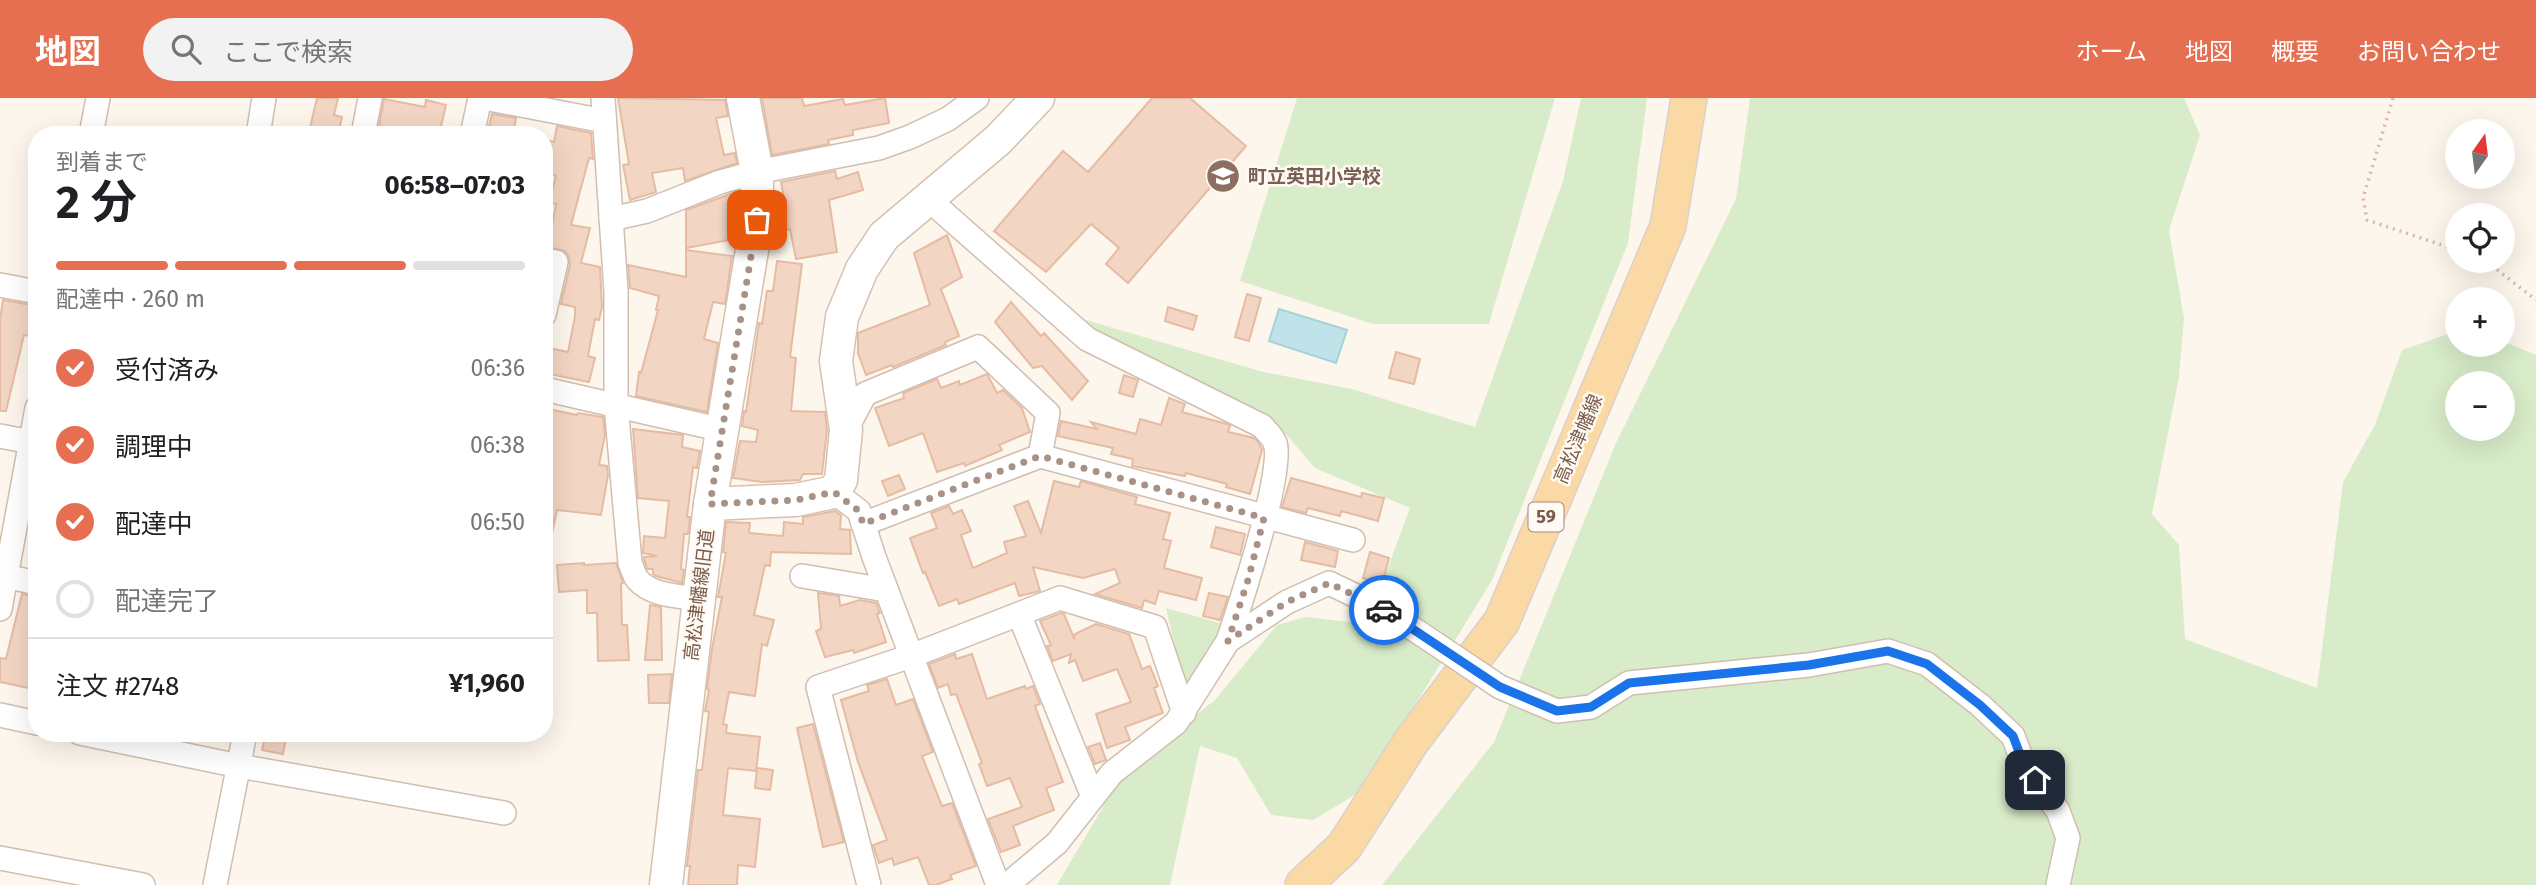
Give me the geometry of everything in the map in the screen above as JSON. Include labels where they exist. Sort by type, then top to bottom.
[{"type":"main road","name":"高松津幡線","points":[[1303,885],[1344,847],[1411,742],[1503,621],[1668,226],[1689,98]]},
{"type":"street","points":[[93,126],[98,98]]},
{"type":"street","points":[[259,126],[264,98]]},
{"type":"street","points":[[365,126],[370,98]]},
{"type":"street","points":[[474,126],[482,98],[604,121]]},
{"type":"street","points":[[603,98],[616,291],[616,405],[630,563],[637,579],[650,589],[699,599]]},
{"type":"street","name":"高松津幡線旧道","points":[[666,885],[710,504],[757,220],[757,172],[743,98]]},
{"type":"street","points":[[611,219],[647,211],[720,182],[757,172],[879,148],[948,119],[977,98]]},
{"type":"street","points":[[710,504],[796,500],[834,492],[841,480],[846,430],[836,360],[842,317],[862,269],[884,236],[998,140],[1038,98]]},
{"type":"street","points":[[927,198],[1087,339],[1262,426],[1275,442],[1277,465],[1248,580],[1228,641],[1176,723],[1112,773],[1057,843],[1007,885]]},
{"type":"street","points":[[0,285],[28,290]]},
{"type":"street","points":[[846,430],[865,394],[978,347],[1048,413],[1040,456]]},
{"type":"street","points":[[553,391],[723,430]]},
{"type":"street","points":[[0,436],[28,440]]},
{"type":"street","points":[[863,524],[1040,456],[1353,540]]},
{"type":"street","points":[[0,609],[3,576],[28,464]]},
{"type":"street","points":[[834,492],[859,511],[886,590],[998,885]]},
{"type":"street","points":[[3,576],[28,581]]},
{"type":"street","points":[[802,576],[886,590]]},
{"type":"street","points":[[1228,641],[1287,602],[1329,583],[1385,610],[1500,687],[1557,711],[1591,707],[1629,683],[1809,665],[1888,651],[1927,664],[1980,705],[2013,736],[2024,765],[2058,811],[2067,838],[2058,885]]},
{"type":"street","points":[[869,885],[818,687],[911,656],[1060,598],[1155,627],[1184,713]]},
{"type":"street","points":[[1019,614],[1093,797]]},
{"type":"street","points":[[0,715],[28,721]]},
{"type":"street","points":[[146,742],[239,766],[504,813]]},
{"type":"street","points":[[215,885],[243,742]]},
{"type":"street","points":[[0,858],[143,885]]},
{"type":"path","points":[[2393,98],[2363,198],[2367,220],[2445,246]]},
{"type":"path","points":[[2501,273],[2536,300]]},
{"type":"green space","points":[[1297,98],[1555,98],[1489,324],[1373,324],[1240,281]]},
{"type":"green space","points":[[1581,98],[1647,98],[1628,243],[1492,580],[1363,790],[1313,820],[1271,815],[1237,758],[1200,746],[1170,885],[1057,885],[1124,771],[1215,700],[1277,625],[1305,617],[1367,624],[1410,508],[1315,468],[1286,434],[1094,334],[1079,318],[1263,372],[1352,389],[1475,427],[1563,181]]},
{"type":"green space","points":[[1750,98],[2184,98],[2200,135],[2169,230],[2184,318],[2179,377],[2152,514],[2179,545],[2185,639],[2317,688],[2343,482],[2375,425],[2402,350],[2445,335],[2445,357],[2515,357],[2515,346],[2536,355],[2536,885],[1382,885],[1494,742],[1616,443],[1736,199]]},
{"type":"green space","points":[[1166,608],[1224,624],[1194,682],[1183,680]]},
{"type":"water","points":[[1279,309],[1347,330],[1336,363],[1269,341]]},
{"type":"building","points":[[317,98],[338,98],[334,115],[342,117],[340,126],[310,126]]},
{"type":"building","points":[[618,98],[725,100],[728,116],[716,118],[724,155],[735,153],[737,163],[685,181],[683,168],[652,173],[656,192],[630,200],[623,165],[629,164]]},
{"type":"building","points":[[762,98],[802,98],[804,106],[843,99],[845,105],[885,98],[889,123],[853,130],[853,135],[828,140],[829,144],[772,155]]},
{"type":"building","points":[[1152,98],[1190,98],[1246,146],[1128,283],[1106,264],[1119,248],[1091,224],[1046,272],[994,231],[1063,151],[1088,172]]},
{"type":"building","points":[[384,99],[425,107],[426,100],[446,105],[441,126],[379,126]]},
{"type":"building","points":[[492,114],[516,118],[515,126],[489,126]]},
{"type":"building","points":[[557,126],[591,133],[593,159],[589,158],[571,225],[590,228],[581,263],[600,267],[602,307],[599,320],[595,319],[588,356],[595,358],[589,382],[553,375],[553,349],[568,352],[575,316],[575,307],[561,304],[570,265],[569,257],[565,251],[553,248],[556,204],[553,203],[556,176],[553,175]]},
{"type":"building","points":[[835,171],[837,179],[858,172],[863,190],[829,200],[837,252],[796,259],[790,229],[778,232],[775,212],[786,210],[781,182]]},
{"type":"building","points":[[739,191],[739,218],[735,239],[686,248],[686,210]]},
{"type":"building","points":[[947,235],[962,277],[941,289],[959,336],[945,342],[946,345],[866,375],[858,353],[858,333],[930,305],[914,253]]},
{"type":"building","points":[[686,250],[732,256],[725,304],[713,302],[704,339],[718,343],[707,412],[636,396],[639,372],[641,373],[658,310],[659,296],[630,288],[628,265],[686,277]]},
{"type":"building","points":[[777,261],[802,264],[790,357],[796,358],[791,411],[825,412],[827,430],[822,474],[803,474],[800,480],[762,482],[733,478],[740,441],[756,442],[758,430],[742,426],[759,323],[762,324],[767,291],[773,291]]},
{"type":"building","points":[[1247,294],[1261,298],[1249,341],[1235,337]]},
{"type":"building","points":[[3,300],[28,304],[28,336],[24,335],[6,411],[0,411],[0,320]]},
{"type":"building","points":[[1011,302],[1041,336],[1044,333],[1088,381],[1072,400],[1042,366],[1033,368],[995,322]]},
{"type":"building","points":[[1168,307],[1197,316],[1193,330],[1165,321]]},
{"type":"building","points":[[1396,352],[1420,359],[1414,384],[1389,378]]},
{"type":"building","points":[[987,374],[997,393],[1003,390],[1022,408],[1030,432],[999,445],[1002,450],[965,466],[964,463],[937,472],[923,433],[889,446],[875,408],[904,398],[903,393],[937,379],[941,388],[959,381],[960,385]]},
{"type":"building","points":[[1124,375],[1138,380],[1133,397],[1119,393]]},
{"type":"building","points":[[1169,398],[1185,404],[1182,412],[1227,424],[1230,426],[1228,432],[1254,438],[1259,443],[1262,450],[1250,494],[1226,487],[1227,484],[1186,473],[1185,476],[1132,466],[1133,459],[1111,454],[1113,448],[1058,436],[1061,421],[1097,429],[1091,422],[1136,434],[1140,419],[1161,425]]},
{"type":"building","points":[[553,410],[603,417],[605,435],[599,465],[607,466],[608,475],[601,515],[557,510],[553,529]]},
{"type":"building","points":[[633,429],[683,435],[682,447],[700,451],[697,468],[693,467],[687,517],[690,517],[688,534],[684,534],[682,583],[656,576],[653,569],[647,569],[644,557],[657,556],[643,553],[644,536],[665,538],[669,501],[638,498]]},
{"type":"building","points":[[899,475],[905,489],[888,496],[882,481]]},
{"type":"building","points":[[1291,478],[1361,497],[1362,493],[1384,498],[1378,521],[1341,511],[1340,516],[1308,508],[1306,513],[1282,507]]},
{"type":"building","points":[[1054,481],[1079,487],[1081,481],[1137,497],[1135,504],[1170,513],[1163,539],[1171,541],[1164,568],[1202,578],[1196,600],[1159,591],[1155,604],[1144,600],[1142,608],[1095,594],[1120,583],[1115,569],[1083,578],[1033,567],[1040,591],[1019,596],[1015,583],[959,604],[957,599],[939,606],[910,538],[937,528],[931,513],[949,506],[953,514],[962,510],[971,531],[961,535],[973,568],[1007,553],[1004,542],[1026,536],[1014,506],[1028,501],[1041,533]]},
{"type":"building","points":[[835,511],[841,515],[840,529],[850,530],[851,554],[771,552],[770,566],[765,565],[754,615],[774,620],[767,646],[762,644],[755,696],[729,692],[723,724],[727,725],[726,733],[760,737],[756,771],[728,768],[723,815],[760,819],[755,867],[738,865],[737,885],[688,885],[690,866],[687,866],[698,770],[702,770],[709,712],[705,711],[707,689],[722,597],[718,597],[726,553],[723,552],[726,522],[750,523],[749,533],[783,536],[784,522],[803,524],[803,517]]},
{"type":"building","points":[[1216,527],[1245,534],[1240,555],[1211,547]]},
{"type":"building","points":[[1305,542],[1338,551],[1335,567],[1301,560]]},
{"type":"building","points":[[1370,552],[1389,558],[1382,584],[1363,578]]},
{"type":"building","points":[[616,563],[623,583],[622,625],[627,625],[629,660],[598,661],[597,613],[587,613],[587,590],[559,592],[557,565]]},
{"type":"building","points":[[818,593],[839,596],[840,606],[860,600],[876,603],[886,642],[854,653],[853,650],[825,657],[816,631],[821,629]]},
{"type":"building","points":[[1209,593],[1228,597],[1220,620],[1203,616]]},
{"type":"building","points":[[22,594],[28,595],[28,688],[0,682],[0,658],[6,659]]},
{"type":"building","points":[[650,605],[661,607],[662,660],[645,660]]},
{"type":"building","points":[[1064,614],[1074,638],[1075,634],[1096,624],[1129,634],[1142,669],[1150,666],[1158,686],[1154,688],[1163,713],[1125,727],[1130,740],[1107,748],[1096,714],[1131,702],[1117,669],[1083,681],[1075,660],[1069,663],[1071,654],[1053,661],[1047,646],[1051,645],[1040,621]]},
{"type":"building","points":[[955,654],[956,659],[972,654],[987,699],[1025,686],[1026,689],[1033,686],[1040,704],[1035,706],[1063,782],[1046,788],[1054,810],[1013,826],[1020,845],[1001,852],[988,819],[1022,807],[1010,778],[987,786],[979,764],[982,763],[956,694],[951,695],[948,684],[938,688],[929,664]]},
{"type":"building","points":[[672,674],[669,703],[649,703],[648,675]]},
{"type":"building","points":[[887,679],[896,705],[913,699],[933,752],[922,756],[942,806],[952,803],[976,866],[950,875],[952,879],[936,885],[929,885],[918,857],[894,865],[892,858],[879,863],[873,845],[887,840],[858,762],[841,700],[869,691],[867,685]]},
{"type":"building","points":[[813,724],[844,842],[823,847],[797,728]]},
{"type":"building","points":[[264,742],[285,742],[283,754],[262,750]]},
{"type":"building","points":[[1100,743],[1106,760],[1095,764],[1088,747]]},
{"type":"building","points":[[757,768],[773,770],[770,790],[755,788]]},
{"type":"way so far","points":[[757,220],[710,504],[796,500],[834,492],[859,511],[863,524],[1040,456],[1264,518],[1228,641],[1287,602],[1329,583],[1384,610]]},
{"type":"place","name":"町立英田小学校","points":[[1223,176]]},
{"type":"route","points":[[1384,610],[1500,687],[1557,711],[1591,707],[1629,683],[1809,665],[1888,651],[1927,664],[1980,705],[2013,736],[2024,765],[2035,780]]}]
